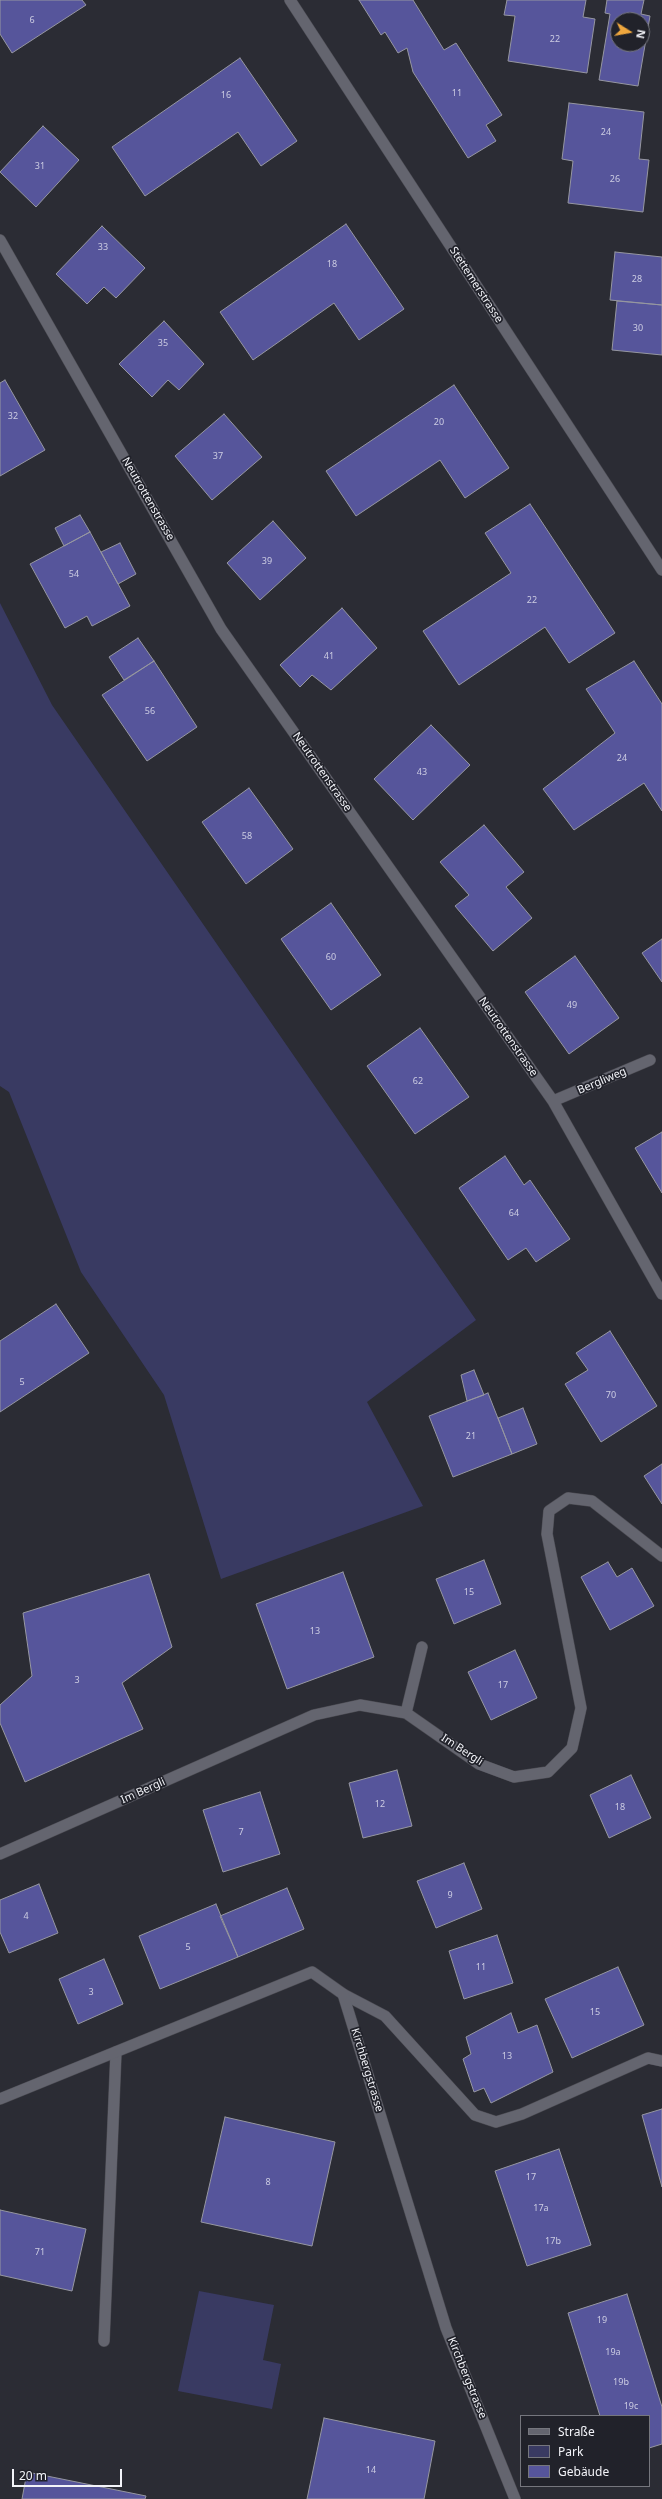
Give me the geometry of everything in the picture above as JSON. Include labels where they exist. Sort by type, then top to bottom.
[{"type":"street","name":"Stettemerstrasse","points":[[290,0],[662,570]]},
{"type":"street","name":"Neutrottenstrasse","points":[[0,240],[221,629],[553,1101],[662,1294]]},
{"type":"street","name":"Bergliweg","points":[[553,1101],[650,1060]]},
{"type":"street","name":"Im Bergli","points":[[0,1854],[314,1715],[360,1705],[406,1713],[479,1764],[514,1776],[548,1772],[572,1748],[581,1708],[547,1534],[549,1511],[568,1498],[592,1501],[662,1556]]},
{"type":"street","points":[[406,1713],[422,1647]]},
{"type":"street","points":[[0,2098],[312,1972],[343,1994],[385,2016],[475,2115],[496,2122],[522,2114],[648,2058],[662,2061]]},
{"type":"street","name":"Kirchbergstrasse","points":[[343,1994],[446,2328],[516,2499]]},
{"type":"street","points":[[104,2341],[116,2052]]},
{"type":"green space","points":[[0,603],[52,705],[476,1320],[367,1402],[423,1506],[221,1579],[164,1395],[81,1272],[9,1092],[0,1086]]},
{"type":"green space","points":[[199,2291],[274,2305],[263,2360],[281,2364],[272,2409],[178,2391]]},
{"type":"building","points":[[0,0],[82,0],[86,5],[12,53],[0,34]]},
{"type":"building","points":[[359,0],[413,0],[444,50],[456,43],[502,115],[486,125],[496,141],[468,158],[413,72],[407,48],[398,53],[385,32],[381,35]]},
{"type":"building","points":[[507,0],[586,0],[583,17],[595,19],[587,73],[508,61],[515,16],[504,15]]},
{"type":"building","points":[[607,0],[644,0],[641,12],[610,12],[610,14],[605,13]]},
{"type":"building","points":[[610,14],[610,52],[644,52],[638,86],[599,80]]},
{"type":"building","points":[[240,58],[297,141],[261,166],[238,132],[145,196],[112,147]]},
{"type":"building","points":[[569,103],[644,112],[639,159],[649,160],[643,212],[568,203],[573,161],[562,159]]},
{"type":"building","points":[[43,126],[79,160],[36,207],[0,172]]},
{"type":"building","points":[[346,224],[404,309],[359,340],[334,303],[253,360],[220,312]]},
{"type":"building","points":[[102,226],[145,268],[116,298],[104,287],[87,304],[56,274]]},
{"type":"building","points":[[615,252],[662,257],[662,305],[610,300]]},
{"type":"building","points":[[617,301],[662,305],[662,355],[612,350]]},
{"type":"building","points":[[164,321],[204,364],[179,390],[168,380],[152,397],[119,364]]},
{"type":"building","points":[[5,380],[45,450],[0,476],[0,383]]},
{"type":"building","points":[[454,385],[509,468],[465,498],[440,460],[356,516],[326,471]]},
{"type":"building","points":[[224,414],[262,457],[212,500],[175,456]]},
{"type":"building","points":[[530,504],[615,633],[569,663],[545,627],[459,685],[423,631],[511,573],[485,533]]},
{"type":"building","points":[[80,515],[90,532],[64,546],[55,528]]},
{"type":"building","points":[[273,521],[306,558],[260,600],[227,563]]},
{"type":"building","points":[[90,532],[130,606],[92,626],[87,616],[65,628],[30,564]]},
{"type":"building","points":[[120,543],[136,574],[118,584],[101,552]]},
{"type":"building","points":[[342,608],[377,648],[331,690],[312,675],[300,687],[280,665]]},
{"type":"building","points":[[138,638],[154,661],[124,680],[109,657]]},
{"type":"building","points":[[154,661],[197,727],[147,761],[102,695]]},
{"type":"building","points":[[634,661],[662,704],[662,811],[644,783],[574,830],[543,789],[615,733],[586,689]]},
{"type":"building","points":[[431,725],[470,765],[413,820],[374,779]]},
{"type":"building","points":[[249,788],[293,849],[246,884],[202,822]]},
{"type":"building","points":[[484,825],[524,872],[506,887],[532,918],[493,951],[455,906],[469,895],[440,862]]},
{"type":"building","points":[[331,903],[381,975],[331,1010],[281,939]]},
{"type":"building","points":[[662,939],[662,982],[642,953]]},
{"type":"building","points":[[575,956],[619,1018],[569,1054],[525,992]]},
{"type":"building","points":[[420,1028],[469,1097],[415,1134],[367,1066]]},
{"type":"building","points":[[662,1132],[662,1193],[635,1148]]},
{"type":"building","points":[[505,1156],[524,1185],[530,1180],[570,1239],[536,1262],[526,1248],[508,1260],[459,1188]]},
{"type":"building","points":[[56,1304],[89,1353],[0,1412],[0,1341]]},
{"type":"building","points":[[610,1331],[657,1406],[601,1442],[565,1384],[588,1370],[576,1353]]},
{"type":"building","points":[[474,1370],[484,1395],[467,1401],[461,1375]]},
{"type":"building","points":[[488,1393],[512,1454],[453,1477],[429,1416]]},
{"type":"building","points":[[523,1408],[537,1444],[512,1454],[498,1418]]},
{"type":"building","points":[[662,1464],[662,1504],[644,1476]]},
{"type":"building","points":[[484,1560],[501,1604],[454,1624],[436,1579]]},
{"type":"building","points":[[608,1562],[617,1577],[632,1568],[654,1606],[610,1630],[581,1577]]},
{"type":"building","points":[[343,1572],[374,1657],[287,1689],[256,1604]]},
{"type":"building","points":[[149,1574],[172,1647],[122,1683],[143,1729],[25,1782],[0,1723],[0,1705],[32,1676],[23,1613]]},
{"type":"building","points":[[515,1650],[537,1698],[491,1720],[468,1672]]},
{"type":"building","points":[[397,1770],[412,1826],[363,1838],[349,1783]]},
{"type":"building","points":[[631,1775],[651,1818],[609,1838],[590,1795]]},
{"type":"building","points":[[260,1792],[280,1854],[223,1872],[203,1810]]},
{"type":"building","points":[[464,1863],[482,1909],[436,1928],[417,1881]]},
{"type":"building","points":[[39,1884],[58,1933],[9,1953],[0,1932],[0,1900]]},
{"type":"building","points":[[287,1888],[304,1929],[238,1957],[220,1916]]},
{"type":"building","points":[[216,1904],[238,1957],[160,1989],[139,1936]]},
{"type":"building","points":[[497,1935],[513,1983],[464,1999],[449,1951]]},
{"type":"building","points":[[104,1959],[123,2004],[78,2024],[59,1979]]},
{"type":"building","points":[[618,1967],[644,2025],[572,2058],[545,1999]]},
{"type":"building","points":[[511,2013],[518,2033],[537,2025],[553,2072],[491,2103],[484,2088],[474,2092],[463,2059],[471,2054],[466,2037]]},
{"type":"building","points":[[662,2109],[662,2187],[642,2115]]},
{"type":"building","points":[[225,2117],[335,2142],[312,2246],[201,2222]]},
{"type":"building","points":[[559,2149],[591,2245],[527,2266],[495,2171]]},
{"type":"building","points":[[0,2210],[86,2229],[72,2291],[0,2275]]},
{"type":"building","points":[[627,2294],[662,2407],[662,2444],[650,2448],[650,2415],[600,2415],[568,2313]]},
{"type":"building","points":[[324,2418],[435,2441],[424,2499],[307,2499]]},
{"type":"building","points":[[27,2472],[146,2496],[145,2499],[22,2499]]}]
